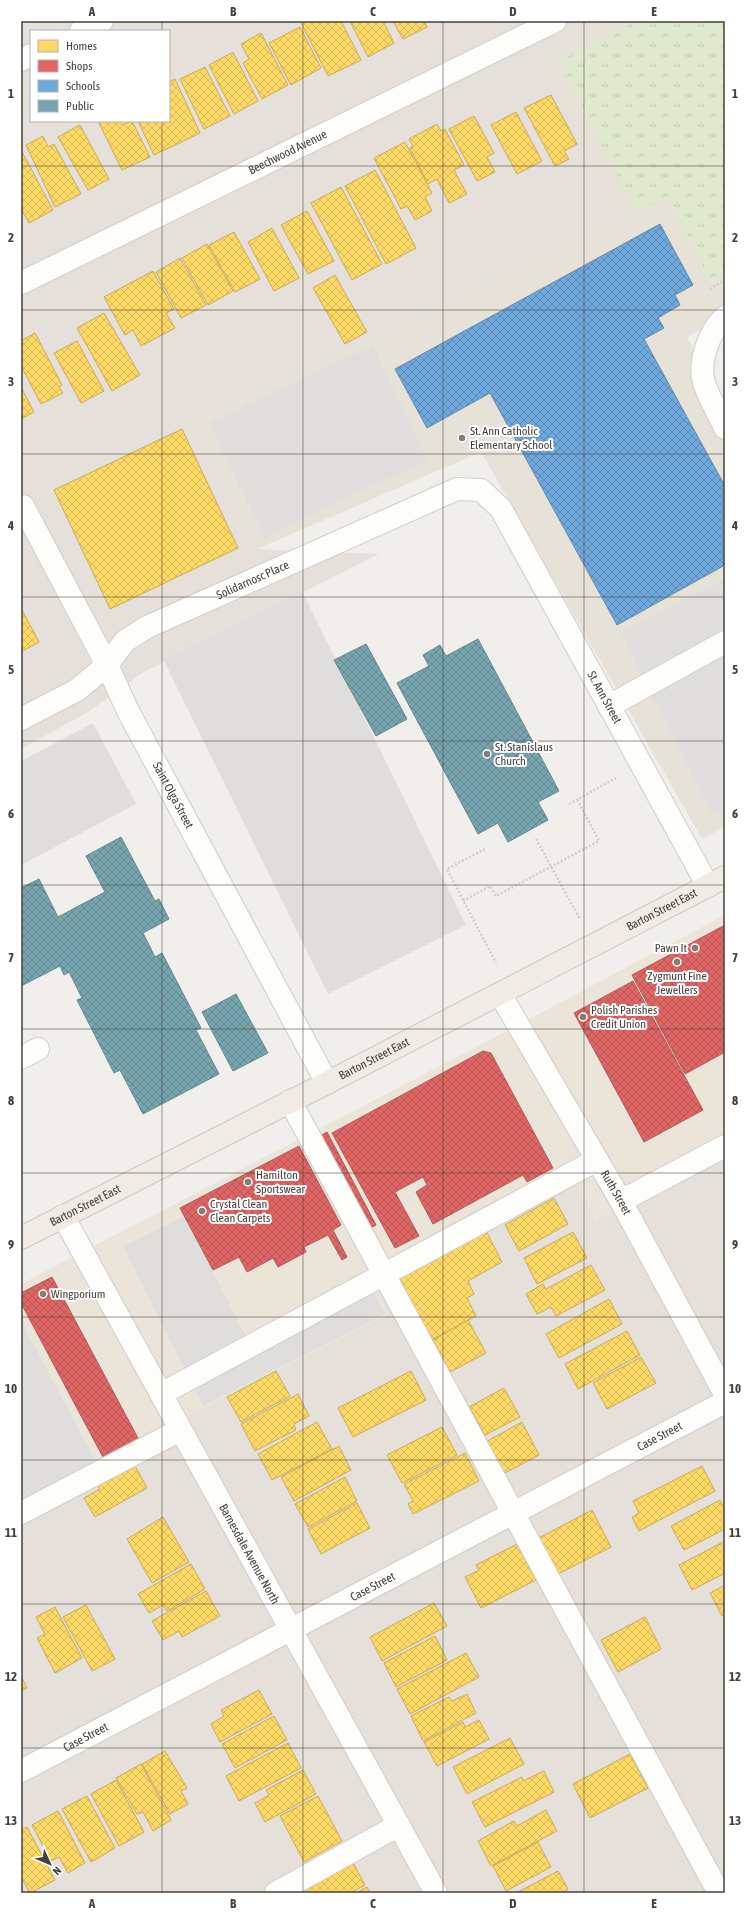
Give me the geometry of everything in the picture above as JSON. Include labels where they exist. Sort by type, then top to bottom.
[{"type":"main road","name":"Barton Street East","points":[[21,1238],[327,1083],[716,882]]},
{"type":"street","points":[[83,30],[102,21]]},
{"type":"street","name":"Beechwood Avenue","points":[[21,283],[527,27],[555,21]]},
{"type":"street","points":[[21,60],[30,56]]},
{"type":"street","points":[[725,317],[711,336],[703,366],[704,382],[725,428]]},
{"type":"street","name":"Solidarnosc Place","points":[[21,719],[77,690],[107,665],[125,641],[147,627],[456,489],[481,490],[501,509]]},
{"type":"street","name":"Saint Olga Street","points":[[23,506],[107,665],[128,711],[327,1083]]},
{"type":"street","name":"St. Ann Street","points":[[501,509],[641,764],[716,882]]},
{"type":"street","points":[[609,706],[725,642]]},
{"type":"street","name":"Ruth Street","points":[[500,994],[621,1201],[725,1394]]},
{"type":"street","points":[[290,1101],[719,1893]]},
{"type":"street","points":[[621,1201],[725,1146]]},
{"type":"street","points":[[161,1394],[597,1160]]},
{"type":"street","name":"Barnesdale Avenue North","points":[[63,1216],[436,1893]]},
{"type":"street","name":"Case Street","points":[[21,1771],[725,1402]]},
{"type":"street","points":[[21,1513],[180,1430]]},
{"type":"street","points":[[276,1893],[399,1825]]},
{"type":"path","points":[[710,289],[725,280]]},
{"type":"path","points":[[569,804],[641,764]]},
{"type":"path","points":[[463,901],[490,886],[496,896],[599,841],[577,799]]},
{"type":"path","points":[[536,839],[570,900]]},
{"type":"path","points":[[485,849],[447,870],[486,944]]},
{"type":"shaded area","points":[[21,21],[609,21],[544,54],[623,219],[192,424],[257,549],[379,554],[144,672],[85,714],[21,749]]},
{"type":"shaded area","name":"St. Ann Catholic Elementary School","points":[[609,21],[725,21],[725,317],[687,337],[725,407],[725,827],[702,839],[481,452],[257,549],[192,424],[623,219],[543,54]]},
{"type":"shaded area","points":[[373,345],[428,460],[264,538],[209,423]]},
{"type":"shaded area","points":[[725,579],[725,809],[712,815],[620,632]]},
{"type":"shaded area","points":[[302,591],[466,925],[328,994],[163,659]]},
{"type":"shaded area","points":[[93,723],[136,804],[21,865],[21,761]]},
{"type":"shaded area","points":[[725,915],[725,1152],[595,1221],[569,1171],[370,1272],[388,1314],[162,1429],[21,1504],[21,1284],[488,1041]]},
{"type":"shaded area","points":[[725,1152],[725,1893],[21,1893],[21,1504],[162,1429],[388,1314],[370,1272],[569,1170]]},
{"type":"shaded area","points":[[185,1216],[245,1335],[365,1275],[385,1314],[203,1406],[123,1247]]},
{"type":"shaded area","points":[[21,1321],[95,1460],[21,1500]]},
{"type":"green space","points":[[637,21],[725,21],[725,276],[711,283],[667,197],[636,212],[559,61]]},
{"type":"building: Homes","points":[[300,21],[341,21],[361,60],[328,76]]},
{"type":"building: Homes","points":[[350,21],[383,21],[394,43],[368,57]]},
{"type":"building: Homes","points":[[393,21],[424,21],[427,27],[403,39]]},
{"type":"building: Homes","points":[[300,27],[321,68],[291,85],[269,43]]},
{"type":"building: Homes","points":[[261,33],[288,85],[262,99],[243,63],[249,59],[241,44]]},
{"type":"building: Homes","points":[[233,52],[258,101],[234,114],[209,65]]},
{"type":"building: Homes","points":[[205,67],[230,116],[204,129],[180,79]]},
{"type":"building: Homes","points":[[175,79],[200,133],[154,155],[138,122],[170,122],[170,82]]},
{"type":"building: Homes","points":[[551,95],[577,144],[564,151],[569,159],[555,166],[524,108]]},
{"type":"building: Homes","points":[[516,112],[542,161],[517,174],[491,125]]},
{"type":"building: Homes","points":[[474,116],[494,153],[487,157],[495,172],[477,181],[449,129]]},
{"type":"building: Homes","points":[[98,122],[120,122],[122,125],[132,122],[150,157],[122,170]]},
{"type":"building: Homes","points":[[437,124],[441,131],[445,129],[464,165],[454,170],[467,194],[449,203],[437,179],[428,184],[410,148],[413,146],[409,139]]},
{"type":"building: Homes","points":[[80,125],[109,179],[88,190],[58,137]]},
{"type":"building: Homes","points":[[43,136],[48,147],[54,144],[81,194],[55,207],[26,145]]},
{"type":"building: Homes","points":[[405,142],[432,193],[425,197],[432,211],[415,220],[407,206],[401,209],[374,158]]},
{"type":"building: Homes","points":[[21,150],[53,210],[29,223],[21,208]]},
{"type":"building: Homes","points":[[375,170],[416,248],[386,264],[345,186]]},
{"type":"building: Homes","points":[[341,187],[382,264],[352,280],[311,203]]},
{"type":"building: Homes","points":[[307,211],[334,261],[308,274],[281,225]]},
{"type":"building: Homes","points":[[272,228],[299,278],[274,291],[248,242]]},
{"type":"building: Homes","points":[[234,232],[260,279],[235,292],[209,245]]},
{"type":"building: Homes","points":[[207,244],[233,291],[208,305],[182,258]]},
{"type":"building: Homes","points":[[180,258],[206,305],[181,318],[156,272]]},
{"type":"building: Homes","points":[[153,271],[174,309],[166,313],[175,328],[141,346],[133,330],[125,335],[104,297]]},
{"type":"building: Homes","points":[[335,275],[367,332],[345,344],[313,288]]},
{"type":"building: Homes","points":[[104,313],[140,375],[112,391],[77,328]]},
{"type":"building: Homes","points":[[35,333],[62,385],[59,387],[63,393],[41,404],[21,366],[21,341]]},
{"type":"building: Homes","points":[[77,341],[104,391],[81,403],[54,353]]},
{"type":"building: Homes","points":[[21,387],[34,412],[21,419]]},
{"type":"building: Homes","points":[[182,429],[238,548],[110,609],[54,490]]},
{"type":"building: Homes","points":[[21,610],[39,642],[21,652]]},
{"type":"building: Homes","points":[[554,1198],[568,1224],[519,1251],[505,1225]]},
{"type":"building: Homes","points":[[483,1225],[502,1262],[468,1281],[474,1294],[467,1298],[476,1316],[431,1340],[389,1274]]},
{"type":"building: Homes","points":[[573,1232],[587,1258],[537,1284],[524,1258]]},
{"type":"building: Homes","points":[[591,1265],[605,1290],[556,1316],[551,1307],[537,1314],[526,1294],[543,1284],[546,1289]]},
{"type":"building: Homes","points":[[609,1299],[622,1324],[559,1358],[546,1334]]},
{"type":"building: Homes","points":[[468,1320],[486,1353],[450,1372],[433,1340]]},
{"type":"building: Homes","points":[[627,1331],[640,1355],[578,1389],[565,1364]]},
{"type":"building: Homes","points":[[641,1357],[656,1383],[607,1409],[593,1383]]},
{"type":"building: Homes","points":[[276,1371],[290,1396],[241,1422],[227,1397]]},
{"type":"building: Homes","points":[[411,1371],[426,1400],[353,1437],[338,1408]]},
{"type":"building: Homes","points":[[504,1388],[520,1417],[485,1435],[469,1407]]},
{"type":"building: Homes","points":[[298,1394],[309,1416],[294,1424],[296,1430],[255,1451],[241,1424]]},
{"type":"building: Homes","points":[[317,1422],[332,1449],[272,1480],[258,1454]]},
{"type":"building: Homes","points":[[522,1422],[539,1455],[499,1476],[482,1444]]},
{"type":"building: Homes","points":[[442,1427],[457,1455],[402,1483],[387,1455]]},
{"type":"building: Homes","points":[[339,1446],[351,1470],[294,1501],[281,1477]]},
{"type":"building: Homes","points":[[465,1453],[479,1481],[413,1514],[408,1504],[413,1501],[404,1484]]},
{"type":"building: Homes","points":[[134,1464],[147,1488],[95,1517],[84,1498],[100,1489],[97,1484]]},
{"type":"building: Homes","points":[[702,1466],[715,1491],[639,1531],[632,1517],[639,1513],[633,1501]]},
{"type":"building: Homes","points":[[345,1477],[357,1501],[308,1527],[295,1504]]},
{"type":"building: Homes","points":[[720,1500],[725,1510],[725,1529],[684,1550],[671,1526]]},
{"type":"building: Homes","points":[[357,1503],[370,1528],[321,1554],[308,1529]]},
{"type":"building: Homes","points":[[592,1510],[611,1547],[554,1576],[535,1540]]},
{"type":"building: Homes","points":[[163,1517],[189,1562],[152,1583],[127,1539]]},
{"type":"building: Homes","points":[[725,1541],[725,1573],[692,1590],[679,1565]]},
{"type":"building: Homes","points":[[517,1544],[536,1580],[481,1608],[465,1577],[479,1570],[476,1565]]},
{"type":"building: Homes","points":[[191,1564],[205,1589],[167,1611],[163,1605],[149,1613],[138,1594]]},
{"type":"building: Homes","points":[[725,1585],[725,1615],[722,1616],[710,1593]]},
{"type":"building: Homes","points":[[206,1591],[220,1616],[182,1637],[179,1631],[163,1640],[152,1621]]},
{"type":"building: Homes","points":[[434,1603],[447,1626],[382,1661],[370,1637]]},
{"type":"building: Homes","points":[[86,1605],[115,1659],[92,1671],[63,1617]]},
{"type":"building: Homes","points":[[55,1607],[82,1658],[55,1673],[37,1638],[45,1634],[36,1617]]},
{"type":"building: Homes","points":[[645,1617],[661,1649],[618,1672],[601,1640]]},
{"type":"building: Homes","points":[[435,1636],[447,1660],[396,1687],[384,1663]]},
{"type":"building: Homes","points":[[466,1653],[479,1677],[410,1714],[397,1689]]},
{"type":"building: Homes","points":[[21,1676],[27,1688],[21,1691]]},
{"type":"building: Homes","points":[[259,1690],[272,1714],[220,1742],[211,1724],[224,1716],[221,1710]]},
{"type":"building: Homes","points":[[467,1694],[476,1713],[423,1741],[411,1716],[449,1697],[452,1701]]},
{"type":"building: Homes","points":[[274,1716],[287,1740],[235,1768],[222,1744]]},
{"type":"building: Homes","points":[[479,1720],[489,1739],[437,1766],[424,1742],[463,1722],[465,1727]]},
{"type":"building: Homes","points":[[510,1738],[524,1764],[467,1794],[453,1767]]},
{"type":"building: Homes","points":[[288,1743],[301,1768],[239,1801],[226,1776]]},
{"type":"building: Homes","points":[[165,1751],[187,1788],[181,1791],[188,1804],[170,1814],[142,1764]]},
{"type":"building: Homes","points":[[630,1754],[648,1788],[590,1818],[573,1784]]},
{"type":"building: Homes","points":[[141,1764],[171,1820],[153,1831],[143,1812],[137,1814],[116,1778]]},
{"type":"building: Homes","points":[[303,1770],[316,1794],[265,1822],[255,1803],[269,1795],[266,1790]]},
{"type":"building: Homes","points":[[544,1771],[554,1792],[485,1827],[472,1802],[522,1777],[523,1781]]},
{"type":"building: Homes","points":[[116,1780],[144,1832],[119,1846],[91,1794]]},
{"type":"building: Homes","points":[[87,1796],[115,1848],[91,1862],[62,1809]]},
{"type":"building: Homes","points":[[318,1796],[342,1841],[304,1862],[280,1816]]},
{"type":"building: Homes","points":[[546,1810],[557,1831],[491,1866],[478,1841],[514,1821],[517,1826]]},
{"type":"building: Homes","points":[[58,1811],[85,1863],[68,1873],[59,1857],[51,1861],[32,1825]]},
{"type":"building: Homes","points":[[27,1827],[55,1880],[30,1893],[21,1877],[21,1830]]},
{"type":"building: Homes","points":[[538,1842],[551,1867],[506,1891],[493,1866]]},
{"type":"building: Homes","points":[[352,1861],[365,1885],[350,1893],[303,1893],[300,1889]]},
{"type":"building: Homes","points":[[558,1871],[568,1889],[564,1893],[516,1893]]},
{"type":"building: Homes","points":[[367,1887],[370,1893],[356,1893]]},
{"type":"building: Shops","points":[[725,925],[725,1052],[685,1074],[632,975]]},
{"type":"building: Shops","points":[[633,981],[703,1110],[644,1142],[574,1013]]},
{"type":"building: Shops","points":[[483,1051],[491,1053],[553,1168],[527,1182],[523,1175],[433,1224],[416,1192],[427,1185],[423,1177],[395,1192],[419,1236],[395,1248],[332,1133]]},
{"type":"building: Shops","points":[[327,1132],[376,1225],[364,1232],[315,1139]]},
{"type":"building: Shops","points":[[299,1146],[341,1225],[333,1230],[347,1257],[342,1260],[328,1235],[304,1247],[306,1252],[278,1267],[273,1258],[247,1272],[239,1257],[213,1270],[180,1208]]},
{"type":"building: Shops","points":[[52,1277],[139,1440],[104,1459],[21,1303],[21,1293]]},
{"type":"building: Schools","points":[[660,224],[693,285],[675,295],[680,305],[658,318],[664,328],[644,339],[725,486],[725,565],[617,625],[490,393],[427,428],[395,369]]},
{"type":"building: Public","name":"St. Stanislaus Church","points":[[478,639],[559,791],[538,802],[548,820],[508,842],[498,823],[478,834],[397,683],[429,666],[423,655],[440,645],[446,656]]},
{"type":"building: Public","points":[[366,644],[407,719],[376,736],[334,660]]},
{"type":"building: Public","points":[[121,837],[155,901],[159,899],[169,919],[143,933],[155,957],[162,953],[201,1028],[196,1030],[219,1074],[143,1114],[120,1070],[114,1073],[77,1000],[82,998],[69,972],[64,975],[60,966],[21,986],[21,888],[39,879],[58,917],[105,892],[86,856]]},
{"type":"building: Public","points":[[236,994],[268,1053],[233,1071],[202,1012]]},
{"type":"place","name":"St. Ann Catholic Elementary School","points":[[462,438]]},
{"type":"place","name":"St. Stanislaus Church","points":[[487,754]]},
{"type":"place","name":"Pawn It","points":[[695,948]]},
{"type":"place","name":"Zygmunt Fine Jewellers","points":[[677,962]]},
{"type":"place","name":"Polish Parishes Credit Union","points":[[583,1017]]},
{"type":"place","name":"Hamilton Sportswear","points":[[248,1182]]},
{"type":"place","name":"Crystal Clean Clean Carpets","points":[[202,1211]]},
{"type":"place","name":"Wingporium","points":[[43,1294]]}]
